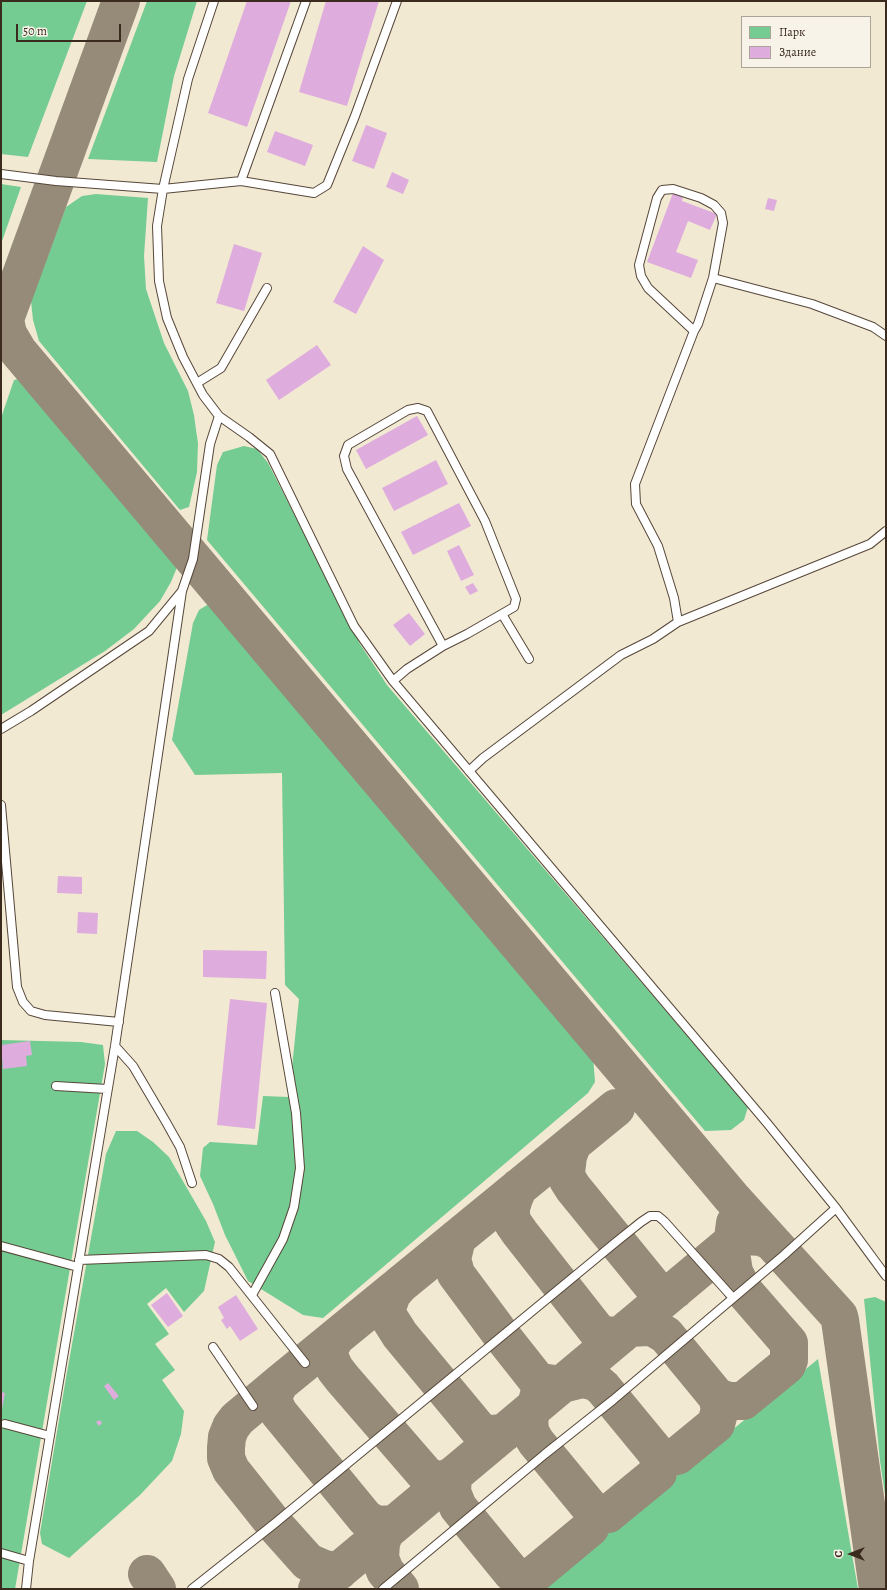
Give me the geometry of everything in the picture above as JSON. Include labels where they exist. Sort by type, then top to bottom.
[{"type":"lane","points":[[214,1],[188,79],[163,189],[157,226],[160,281],[167,318],[183,358],[203,395],[219,416],[270,454],[354,626],[393,681],[767,1123],[836,1208],[886,1276]]},
{"type":"lane","points":[[241,181],[306,1]]},
{"type":"lane","points":[[1,174],[56,181],[163,189],[241,181],[314,193],[327,185],[355,116],[397,1]]},
{"type":"lane","points":[[678,622],[674,598],[658,546],[636,504],[635,484],[698,324],[713,278],[723,223],[720,213],[714,205],[701,198],[673,189],[662,190],[657,198],[640,257],[639,265],[641,276],[648,288],[694,331]]},
{"type":"lane","points":[[713,278],[812,304],[873,327],[886,336]]},
{"type":"lane","points":[[197,383],[221,368],[267,288]]},
{"type":"lane","points":[[393,681],[407,669],[443,646],[514,607],[516,599],[485,521],[427,411],[418,408],[408,410],[348,445],[344,456],[347,469],[443,646]]},
{"type":"lane","points":[[26,1589],[29,1561],[119,1022],[182,591],[192,559],[210,444],[219,416]]},
{"type":"lane","points":[[469,771],[483,758],[620,655],[653,639],[678,622],[870,544],[886,531]]},
{"type":"lane","points":[[1,729],[31,711],[149,631],[182,591]]},
{"type":"lane","points":[[502,614],[530,660]]},
{"type":"lane","points":[[1,805],[17,987],[22,1002],[31,1011],[45,1015],[119,1022]]},
{"type":"lane","points":[[252,1295],[283,1239],[294,1207],[300,1168],[296,1113],[275,993]]},
{"type":"lane","points":[[115,1046],[133,1066],[166,1122],[180,1148],[192,1183]]},
{"type":"lane","points":[[56,1086],[107,1089]]},
{"type":"lane","points":[[383,1589],[545,1454],[613,1400],[836,1208]]},
{"type":"lane","points":[[192,1589],[297,1505],[616,1242],[650,1216],[658,1216],[664,1221],[733,1298]]},
{"type":"lane","points":[[1,1246],[79,1264],[206,1255],[219,1258],[229,1266],[305,1363]]},
{"type":"lane","points":[[213,1347],[253,1406]]},
{"type":"lane","points":[[5,1424],[50,1436]]},
{"type":"lane","points":[[1,1553],[29,1561]]},
{"type":"green space","points":[[1,1],[87,1],[28,157],[1,154]]},
{"type":"green space","points":[[147,1],[197,1],[174,76],[157,162],[88,159]]},
{"type":"green space","points":[[1,184],[21,187],[1,244]]},
{"type":"green space","points":[[96,194],[148,198],[144,256],[146,289],[164,343],[188,391],[194,415],[198,443],[197,472],[189,507],[180,510],[39,341],[33,320],[31,301],[66,207],[82,196]]},
{"type":"green space","points":[[23,378],[180,560],[171,582],[160,601],[134,629],[105,651],[1,715],[1,418],[14,380]]},
{"type":"green space","points":[[244,446],[257,449],[268,463],[360,644],[387,685],[748,1107],[744,1120],[731,1130],[705,1131],[207,540],[217,465],[223,452]]},
{"type":"green space","points":[[212,602],[593,1056],[595,1082],[588,1093],[323,1318],[303,1315],[248,1281],[225,1235],[200,1176],[203,1148],[210,1142],[257,1145],[263,1096],[289,1097],[299,999],[285,985],[282,773],[195,775],[172,740],[193,623],[199,610]]},
{"type":"green space","points":[[1,1040],[81,1042],[103,1045],[105,1064],[15,1589],[1,1589]]},
{"type":"green space","points":[[116,1131],[137,1131],[153,1142],[169,1157],[206,1221],[215,1242],[204,1291],[184,1312],[166,1288],[147,1304],[169,1334],[155,1344],[175,1370],[162,1380],[184,1411],[181,1434],[172,1461],[140,1495],[69,1558],[42,1544],[40,1533],[106,1154]]},
{"type":"green space","points":[[875,1297],[886,1302],[886,1501],[880,1461],[864,1299]]},
{"type":"green space","points":[[818,1359],[858,1589],[540,1589]]},
{"type":"building","points":[[247,1],[291,1],[247,127],[208,113]]},
{"type":"building","points":[[326,1],[379,1],[347,106],[299,92]]},
{"type":"building","points":[[366,125],[387,133],[374,169],[352,161]]},
{"type":"building","points":[[275,131],[313,145],[305,166],[267,152]]},
{"type":"building","points":[[392,172],[409,180],[403,194],[386,187]]},
{"type":"building","points":[[673,193],[683,196],[682,201],[717,214],[710,230],[688,221],[676,252],[698,260],[691,278],[647,262]]},
{"type":"building","points":[[768,198],[777,200],[774,211],[765,209]]},
{"type":"building","points":[[234,244],[262,253],[244,311],[216,303]]},
{"type":"building","points":[[363,246],[384,260],[356,314],[333,302]]},
{"type":"building","points":[[317,345],[331,365],[279,400],[266,380]]},
{"type":"building","points":[[417,416],[428,435],[366,469],[356,450]]},
{"type":"building","points":[[436,460],[448,484],[394,511],[382,488]]},
{"type":"building","points":[[459,503],[471,526],[413,555],[401,532]]},
{"type":"building","points":[[459,545],[474,575],[461,581],[447,551]]},
{"type":"building","points":[[473,583],[478,591],[470,595],[465,587]]},
{"type":"building","points":[[409,613],[425,634],[410,646],[393,625]]},
{"type":"building","points":[[58,876],[82,877],[82,894],[57,893]]},
{"type":"building","points":[[78,912],[98,913],[97,934],[77,933]]},
{"type":"building","points":[[203,950],[267,951],[266,979],[203,977]]},
{"type":"building","points":[[230,999],[267,1003],[255,1129],[217,1125]]},
{"type":"building","points":[[30,1041],[32,1055],[26,1056],[27,1066],[3,1069],[1,1045]]},
{"type":"building","points":[[167,1293],[183,1316],[168,1327],[151,1305]]},
{"type":"building","points":[[236,1295],[258,1329],[240,1341],[230,1326],[227,1329],[221,1320],[224,1318],[218,1307]]},
{"type":"building","points":[[108,1383],[119,1396],[114,1400],[104,1386]]},
{"type":"building","points":[[1,1392],[5,1393],[2,1409],[1,1409]]},
{"type":"building","points":[[100,1420],[102,1423],[99,1426],[96,1422]]},
{"type":"taxiway","points":[[1,330],[121,1]]},
{"type":"taxiway","points":[[5,320],[8,334],[18,351],[732,1198],[771,1241]]},
{"type":"taxiway","points":[[339,1571],[324,1569],[308,1562],[274,1524],[231,1470],[226,1458],[227,1437],[231,1427],[237,1419],[280,1383],[616,1108]]},
{"type":"taxiway","points":[[573,1143],[568,1156],[566,1173],[573,1188],[656,1290],[665,1293],[675,1290]]},
{"type":"taxiway","points":[[519,1187],[511,1208],[513,1223],[597,1331],[605,1336],[621,1335]]},
{"type":"taxiway","points":[[629,1328],[654,1328],[666,1335],[717,1397],[729,1401],[743,1401],[787,1365],[789,1360],[789,1343],[743,1290],[734,1272],[731,1253],[735,1223]]},
{"type":"taxiway","points":[[317,1589],[732,1242],[746,1236],[761,1237],[771,1241],[839,1316],[878,1589]]},
{"type":"taxiway","points":[[457,1238],[452,1259],[456,1274],[536,1379],[541,1382],[554,1384],[562,1384],[582,1379],[596,1382],[603,1388],[659,1456],[668,1458],[677,1456],[716,1424],[720,1409],[717,1397]]},
{"type":"taxiway","points":[[400,1285],[392,1294],[387,1308],[388,1316],[400,1335],[478,1429],[485,1434],[504,1433]]},
{"type":"taxiway","points":[[335,1338],[330,1348],[329,1356],[335,1369],[342,1378],[425,1474],[432,1479],[437,1480],[450,1478]]},
{"type":"taxiway","points":[[280,1383],[275,1392],[274,1398],[275,1405],[279,1413],[366,1519],[377,1525],[394,1524]]},
{"type":"taxiway","points":[[539,1394],[537,1402],[529,1417],[530,1431],[536,1442],[595,1512],[608,1514],[658,1473],[659,1456]]},
{"type":"taxiway","points":[[453,1475],[452,1492],[458,1507],[512,1573],[521,1577],[531,1577],[590,1528],[593,1522],[592,1510]]},
{"type":"taxiway","points":[[385,1532],[381,1543],[380,1558],[385,1571],[400,1589]]},
{"type":"taxiway","points":[[147,1574],[157,1589]]}]
